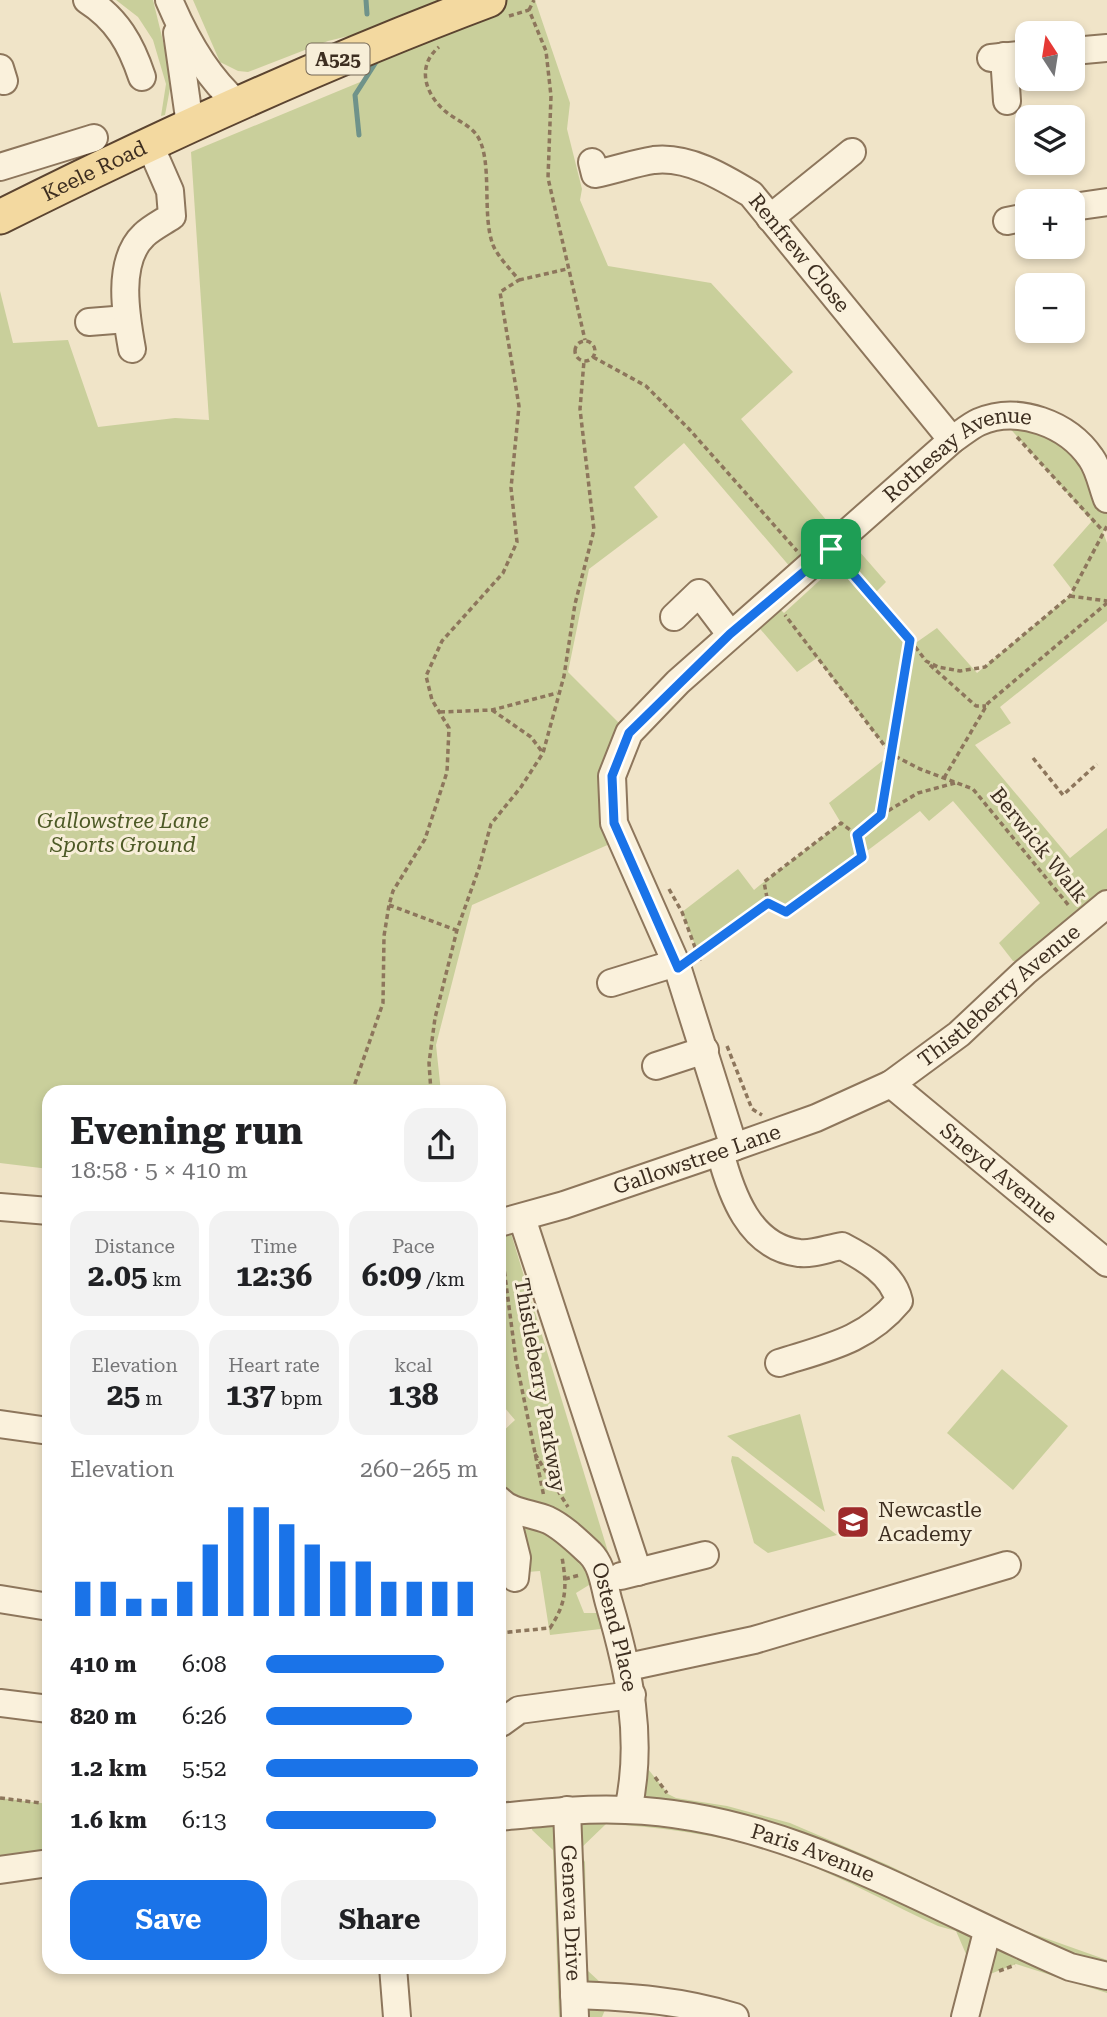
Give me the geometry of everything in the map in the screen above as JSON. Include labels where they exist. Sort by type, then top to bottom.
[{"type":"main road","name":"Keele Road","points":[[0,217],[149,142],[365,47],[493,10]]},
{"type":"street","points":[[87,0],[104,11],[144,62]]},
{"type":"street","points":[[170,2],[202,63],[218,86],[237,103]]},
{"type":"street","points":[[170,2],[185,72],[190,125]]},
{"type":"street","points":[[1085,50],[1107,48]]},
{"type":"street","points":[[1007,56],[1007,102]]},
{"type":"street","points":[[0,167],[94,138]]},
{"type":"street","points":[[132,349],[127,318],[126,282],[131,258],[142,236],[172,216],[170,191],[149,142]]},
{"type":"street","points":[[771,218],[852,152]]},
{"type":"street","name":"Renfrew Close","points":[[593,168],[656,160],[685,163],[722,176],[751,194],[952,440]]},
{"type":"street","points":[[1085,205],[1107,202]]},
{"type":"street","points":[[89,322],[127,318]]},
{"type":"street","name":"Rothesay Avenue","points":[[779,1363],[851,1340],[872,1329],[899,1301],[896,1287],[869,1262],[842,1246],[801,1254],[767,1241],[746,1220],[705,1050],[677,966],[614,823],[612,776],[629,733],[730,634],[831,549],[952,440],[979,422],[999,416],[1020,416],[1059,426],[1099,455],[1107,499]]},
{"type":"street","points":[[674,617],[699,593],[730,634]]},
{"type":"street","name":"Thistleberry Avenue","points":[[891,1084],[959,1034],[1025,972],[1085,925],[1107,904]]},
{"type":"street","points":[[611,983],[677,966]]},
{"type":"street","points":[[656,1066],[705,1050]]},
{"type":"street","name":"Gallowstree Lane","points":[[510,1221],[816,1118],[891,1084]]},
{"type":"street","name":"Sneyd Avenue","points":[[891,1084],[1107,1263]]},
{"type":"street","points":[[0,1207],[42,1210]]},
{"type":"street","points":[[510,1221],[638,1572]]},
{"type":"street","points":[[0,1424],[42,1429]]},
{"type":"street","name":"Ostend Place","points":[[506,1504],[560,1522],[598,1562],[598,1593],[628,1667],[632,1695],[634,1763],[628,1810]]},
{"type":"street","points":[[506,1518],[517,1558],[515,1578]]},
{"type":"street","points":[[598,1593],[638,1572],[705,1555]]},
{"type":"street","points":[[628,1667],[754,1640],[1007,1565]]},
{"type":"street","points":[[0,1600],[42,1606]]},
{"type":"street","points":[[510,1710],[632,1695]]},
{"type":"street","points":[[0,1703],[42,1708]]},
{"type":"street","name":"Paris Avenue","points":[[506,1816],[567,1810],[628,1810],[755,1831],[821,1854],[986,1932],[1070,1967],[1107,1976]]},
{"type":"street","name":"Geneva Drive","points":[[567,1810],[574,2006]]},
{"type":"street","points":[[0,1870],[42,1864]]},
{"type":"street","points":[[965,2017],[986,1932]]},
{"type":"street","points":[[394,1974],[397,2017]]},
{"type":"street","points":[[574,2006],[642,1997],[702,2007],[735,2017]]},
{"type":"path","points":[[534,0],[529,10],[546,51],[551,96],[548,178],[567,269],[586,340],[594,346],[593,358]]},
{"type":"path","points":[[493,10],[529,10]]},
{"type":"path","points":[[447,40],[430,54],[424,70],[428,90],[444,110],[475,133],[481,146],[486,215],[494,247],[519,280]]},
{"type":"path","points":[[354,1085],[383,1003],[384,936],[393,891],[425,839],[447,772],[449,727],[432,700],[426,676],[442,641],[503,573],[517,542],[511,488],[519,406],[500,292],[519,280],[567,269]]},
{"type":"path","points":[[584,361],[576,356],[575,349],[577,344],[586,340]]},
{"type":"path","points":[[584,361],[593,358],[646,386],[689,429],[810,565]]},
{"type":"path","points":[[431,1085],[429,1063],[435,1018],[457,930],[491,824],[521,787],[543,753],[594,530],[580,409],[584,361]]},
{"type":"path","points":[[999,416],[1102,531]]},
{"type":"path","points":[[926,661],[960,671],[985,667],[1070,596],[1107,526]]},
{"type":"path","points":[[831,549],[926,661],[976,706],[986,706]]},
{"type":"path","points":[[1070,596],[1107,602]]},
{"type":"path","name":"Berwick Walk","points":[[771,600],[891,754],[973,789],[1085,925]]},
{"type":"path","points":[[944,778],[986,706],[1107,602]]},
{"type":"path","points":[[881,815],[910,640]]},
{"type":"path","points":[[440,712],[492,710],[557,694]]},
{"type":"path","points":[[492,710],[531,737],[543,753]]},
{"type":"path","points":[[1033,758],[1063,795],[1097,764]]},
{"type":"path","points":[[857,835],[881,815],[918,793],[955,783]]},
{"type":"path","points":[[841,822],[857,835],[862,857],[786,912],[768,903],[764,882],[841,822]]},
{"type":"path","points":[[677,966],[768,903]]},
{"type":"path","points":[[389,905],[457,930]]},
{"type":"path","name":"Thistleberry Parkway","points":[[506,1284],[516,1360],[534,1452],[560,1522],[565,1579],[563,1608],[550,1628],[506,1632]]},
{"type":"path","points":[[534,1452],[560,1522]]},
{"type":"path","points":[[634,1763],[644,1764],[668,1794],[668,1815]]},
{"type":"path","points":[[0,1798],[42,1803]]},
{"type":"green space","points":[[116,0],[153,0],[172,78],[165,115],[161,116],[166,84],[153,40],[138,17]]},
{"type":"green space","points":[[193,0],[441,0],[369,31],[328,41],[248,72],[238,71],[220,62]]},
{"type":"green space","name":"Gallowstree Lane Sports Ground","points":[[489,0],[535,0],[570,103],[567,129],[582,189],[580,200],[608,266],[711,283],[793,372],[741,419],[833,528],[791,568],[684,443],[634,487],[658,517],[589,569],[568,672],[620,724],[601,783],[612,843],[472,905],[436,1045],[440,1085],[42,1085],[42,1168],[0,1163],[0,291],[13,343],[68,340],[98,427],[175,418],[209,420],[191,152],[365,80],[365,47]]},
{"type":"green space","points":[[999,416],[1059,426],[1107,499],[1107,526],[1103,532],[1107,543],[1107,621],[1000,707],[1011,723],[975,745],[1070,858],[1107,828],[1107,904],[1040,961],[1013,961],[999,943],[1040,903],[953,801],[929,821],[920,811],[786,912],[768,903],[698,953],[682,912],[738,869],[754,890],[841,823],[829,803],[891,754],[817,658],[797,672],[750,617],[771,600],[784,613],[842,560],[831,549],[846,536],[886,582],[875,593],[917,642],[937,628],[977,673],[1073,591],[1053,565],[1092,521]]},
{"type":"green space","points":[[506,1221],[616,1578],[598,1562],[506,1504],[506,1428],[515,1420],[506,1409]]},
{"type":"green space","points":[[1002,1369],[1068,1426],[1013,1490],[947,1433]]},
{"type":"green space","points":[[800,1414],[825,1512],[727,1436]]},
{"type":"green space","points":[[732,1456],[738,1457],[837,1535],[768,1553],[754,1543],[731,1461]]},
{"type":"green space","points":[[506,1511],[554,1530],[594,1577],[589,1585],[576,1593],[584,1613],[597,1613],[609,1628],[550,1635],[540,1571],[515,1573]]},
{"type":"green space","points":[[644,1764],[668,1794],[676,1798],[727,1806],[790,1823],[888,1865],[1017,1928],[1107,1960],[1107,1993],[1016,1964],[985,1976],[978,2017],[952,2017],[966,1954],[956,1931],[938,1926],[778,1853],[681,1831],[606,1824],[579,1850],[585,1862],[587,1970],[601,1983],[605,2010],[602,2017],[559,2017],[553,1850],[532,1830],[532,1814],[628,1810]]},
{"type":"green space","points":[[0,1798],[42,1803],[42,1853],[0,1856]]},
{"type":"waterway","points":[[366,0],[367,14]]},
{"type":"waterway","points":[[359,135],[355,95],[378,59]]},
{"type":"place","name":"Newcastle Academy","points":[[853,1522]]},
{"type":"route","points":[[831,549],[910,640],[881,815],[857,835],[862,857],[786,912],[768,903],[678,968],[614,823],[612,776],[629,733],[678,682],[730,634],[831,549]]}]
